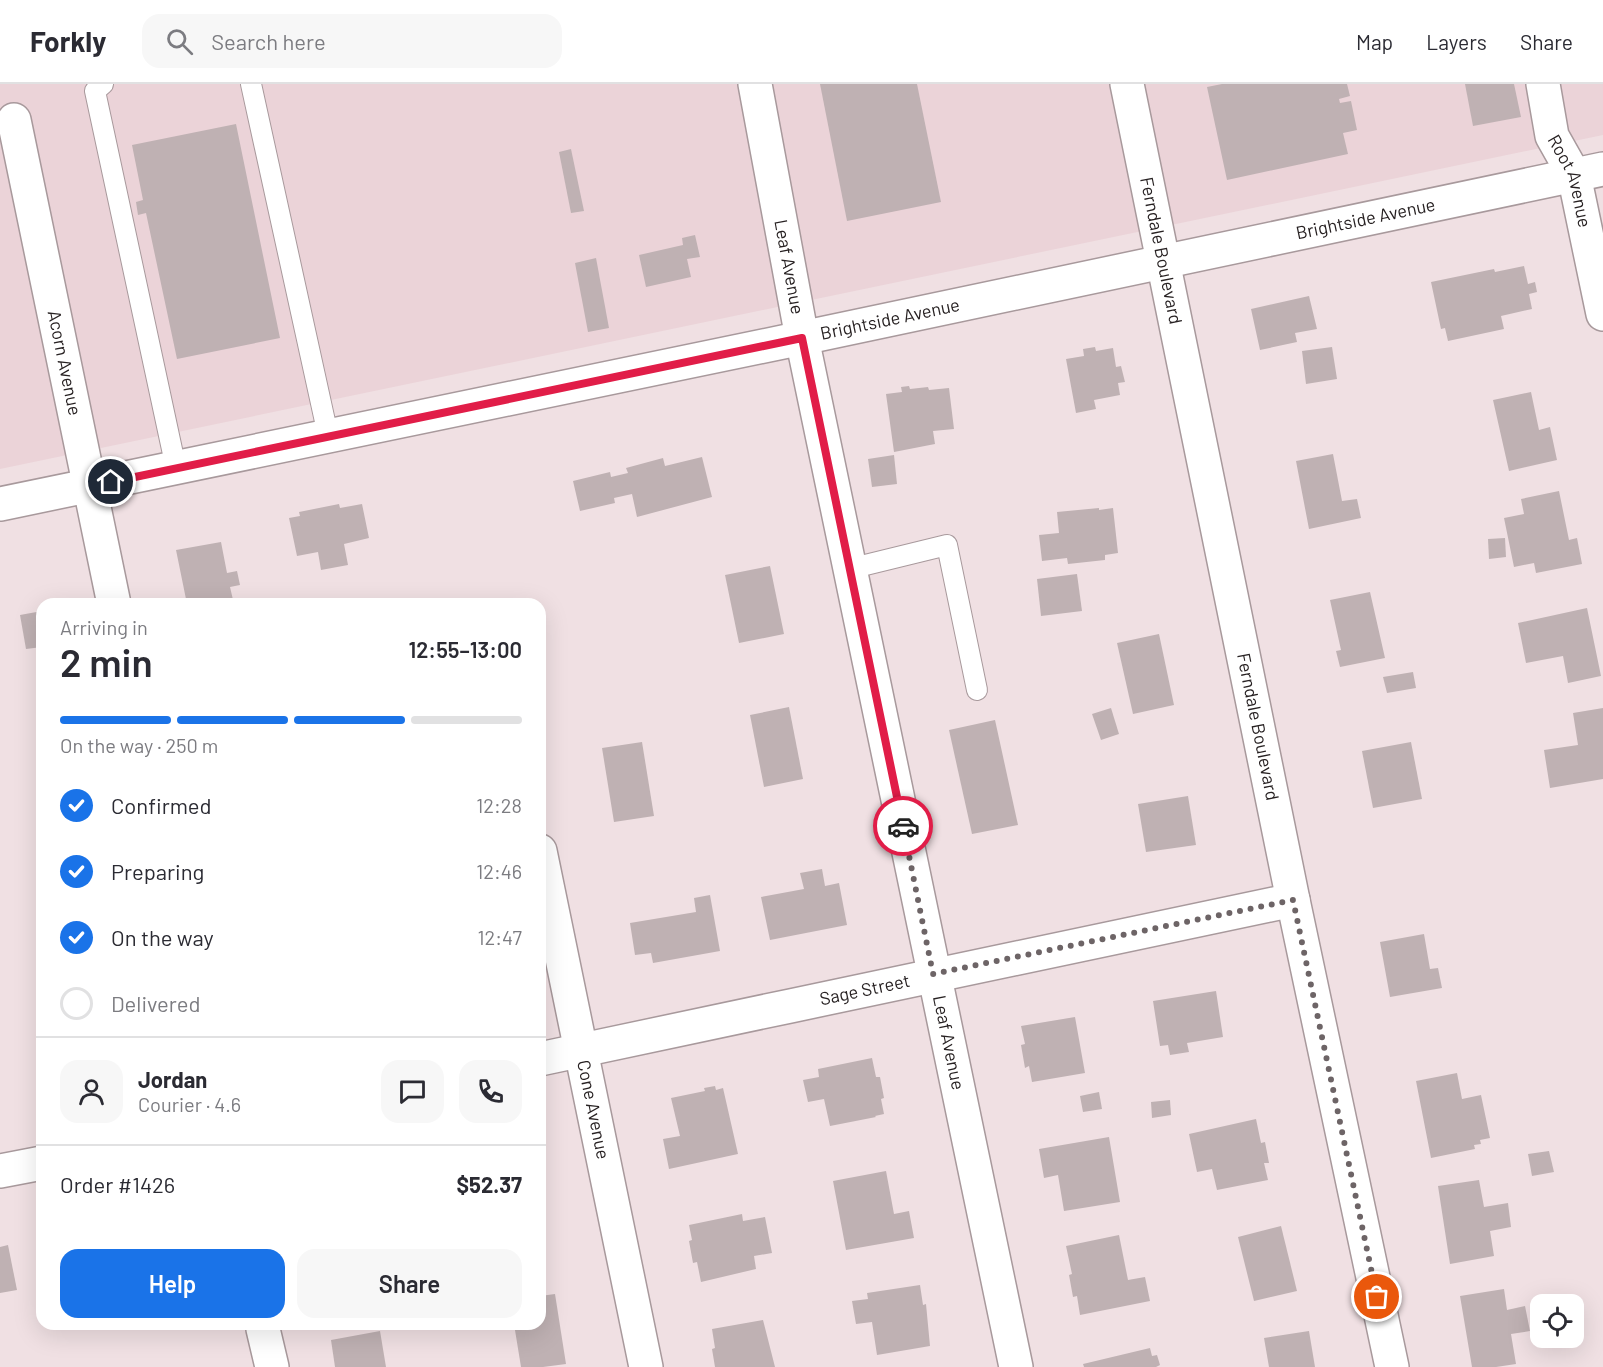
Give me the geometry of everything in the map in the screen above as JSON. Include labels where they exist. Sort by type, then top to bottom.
[{"type":"street","name":"Leaf Avenue","points":[[755,84],[802,338],[1016,1367]]},
{"type":"street","name":"Ferndale Boulevard","points":[[1127,84],[1293,900],[1392,1367]]},
{"type":"street","name":"Root Avenue","points":[[1543,84],[1552,136],[1589,172],[1603,314]]},
{"type":"street","name":"Acorn Avenue","points":[[14,120],[113,598]]},
{"type":"street","name":"Brightside Avenue","points":[[0,504],[1589,172]]},
{"type":"street","name":"Cone Avenue","points":[[546,881],[646,1367]]},
{"type":"street","name":"Sage Street","points":[[546,1058],[933,974],[1293,900]]},
{"type":"street","points":[[0,1171],[36,1164]]},
{"type":"street","points":[[263,1330],[272,1367]]},
{"type":"lane","points":[[103,84],[95,91],[176,468]]},
{"type":"lane","points":[[251,84],[328,435]]},
{"type":"lane","points":[[849,569],[948,545],[977,690]]},
{"type":"shaded area","points":[[0,84],[1603,84],[1603,135],[0,469]]},
{"type":"building","points":[[820,84],[917,84],[941,202],[847,221]]},
{"type":"building","points":[[1222,84],[1347,84],[1350,96],[1339,99],[1340,103],[1351,101],[1357,130],[1343,133],[1348,154],[1227,180],[1207,87]]},
{"type":"building","points":[[1465,84],[1514,84],[1521,117],[1473,126]]},
{"type":"building","points":[[236,124],[280,338],[177,359],[146,213],[138,215],[136,202],[143,200],[132,145]]},
{"type":"building","points":[[571,149],[584,211],[571,213],[559,152]]},
{"type":"building","points":[[695,235],[700,257],[687,259],[691,277],[646,287],[639,255],[683,245],[682,238]]},
{"type":"building","points":[[596,258],[609,328],[588,332],[575,263]]},
{"type":"building","points":[[1524,266],[1528,284],[1535,282],[1537,292],[1529,294],[1532,309],[1501,316],[1504,329],[1448,341],[1445,328],[1441,329],[1431,282],[1494,269],[1495,272]]},
{"type":"building","points":[[1309,296],[1317,329],[1295,333],[1297,342],[1260,350],[1251,309]]},
{"type":"building","points":[[1095,347],[1096,351],[1113,348],[1116,367],[1121,366],[1125,382],[1118,383],[1120,395],[1094,400],[1096,409],[1076,413],[1066,359],[1084,356],[1083,349]]},
{"type":"building","points":[[1332,347],[1337,379],[1306,384],[1302,351]]},
{"type":"building","points":[[909,386],[910,389],[928,387],[929,390],[949,388],[954,429],[933,431],[935,444],[894,452],[886,394],[902,392],[901,387]]},
{"type":"building","points":[[1531,392],[1539,430],[1550,427],[1557,460],[1509,471],[1493,400]]},
{"type":"building","points":[[1333,454],[1342,501],[1357,499],[1361,518],[1309,529],[1296,461]]},
{"type":"building","points":[[894,455],[897,484],[872,487],[868,459]]},
{"type":"building","points":[[702,457],[712,497],[637,517],[632,494],[614,498],[615,503],[580,511],[573,481],[610,472],[611,477],[628,473],[626,468],[663,458],[665,466]]},
{"type":"building","points":[[1559,491],[1569,540],[1577,538],[1582,564],[1536,573],[1534,563],[1514,567],[1504,518],[1524,514],[1521,499]]},
{"type":"building","points":[[339,504],[340,508],[362,504],[369,538],[344,544],[348,565],[321,570],[318,552],[297,556],[289,518],[300,516],[299,512]]},
{"type":"building","points":[[1099,508],[1099,510],[1113,508],[1118,553],[1105,555],[1105,560],[1068,564],[1067,558],[1042,561],[1039,535],[1059,533],[1057,512]]},
{"type":"building","points":[[1505,538],[1506,557],[1489,559],[1488,539]]},
{"type":"building","points":[[221,542],[227,573],[237,571],[240,585],[230,587],[233,598],[186,598],[176,550]]},
{"type":"building","points":[[770,566],[784,634],[739,643],[725,575]]},
{"type":"building","points":[[1077,574],[1082,611],[1041,616],[1037,579]]},
{"type":"building","points":[[1370,592],[1385,658],[1340,667],[1336,651],[1341,650],[1330,600]]},
{"type":"building","points":[[1587,608],[1601,676],[1568,683],[1563,656],[1526,663],[1518,623]]},
{"type":"building","points":[[36,612],[36,648],[26,649],[20,615]]},
{"type":"building","points":[[1159,634],[1174,705],[1133,714],[1117,643]]},
{"type":"building","points":[[1413,672],[1416,688],[1387,693],[1383,677]]},
{"type":"building","points":[[789,707],[803,779],[764,787],[750,715]]},
{"type":"building","points":[[1111,708],[1119,734],[1101,740],[1092,714]]},
{"type":"building","points":[[1603,708],[1603,779],[1550,788],[1544,750],[1578,745],[1573,713]]},
{"type":"building","points":[[995,720],[1018,825],[972,834],[949,730]]},
{"type":"building","points":[[642,742],[654,816],[614,822],[602,748]]},
{"type":"building","points":[[1411,742],[1422,799],[1373,808],[1362,751]]},
{"type":"building","points":[[1188,796],[1196,845],[1146,852],[1138,804]]},
{"type":"building","points":[[822,869],[825,886],[839,883],[847,925],[770,940],[761,897],[804,889],[800,873]]},
{"type":"building","points":[[710,895],[720,951],[653,963],[651,953],[635,955],[630,923],[696,912],[694,898]]},
{"type":"building","points":[[1424,934],[1430,969],[1438,968],[1442,988],[1390,997],[1380,942]]},
{"type":"building","points":[[1216,991],[1223,1037],[1187,1043],[1189,1052],[1170,1055],[1168,1045],[1160,1046],[1153,1001]]},
{"type":"building","points":[[1075,1017],[1085,1073],[1032,1082],[1029,1066],[1025,1068],[1021,1045],[1025,1044],[1021,1026]]},
{"type":"building","points":[[872,1058],[876,1077],[880,1077],[884,1114],[830,1126],[824,1099],[808,1102],[803,1080],[819,1077],[818,1069]]},
{"type":"building","points":[[1457,1073],[1462,1099],[1481,1095],[1490,1138],[1480,1140],[1481,1144],[1474,1145],[1475,1149],[1431,1158],[1416,1081]]},
{"type":"building","points":[[715,1086],[716,1090],[723,1088],[738,1154],[669,1169],[663,1139],[680,1136],[671,1098],[705,1091],[704,1088]]},
{"type":"building","points":[[1099,1092],[1102,1109],[1083,1112],[1080,1096]]},
{"type":"building","points":[[1170,1100],[1171,1115],[1152,1118],[1151,1102]]},
{"type":"building","points":[[1256,1119],[1261,1143],[1265,1142],[1269,1163],[1264,1163],[1268,1180],[1217,1190],[1212,1169],[1197,1172],[1189,1134]]},
{"type":"building","points":[[1109,1137],[1120,1202],[1064,1211],[1058,1175],[1044,1178],[1039,1149]]},
{"type":"building","points":[[1549,1151],[1554,1172],[1532,1176],[1528,1154]]},
{"type":"building","points":[[886,1171],[894,1214],[909,1211],[914,1238],[846,1250],[833,1181]]},
{"type":"building","points":[[1479,1180],[1484,1207],[1508,1203],[1511,1227],[1490,1231],[1494,1256],[1450,1264],[1438,1186]]},
{"type":"building","points":[[742,1214],[743,1221],[765,1217],[772,1253],[754,1256],[756,1269],[701,1282],[697,1262],[693,1263],[689,1225]]},
{"type":"building","points":[[1281,1226],[1297,1291],[1254,1301],[1238,1237]]},
{"type":"building","points":[[1119,1235],[1128,1280],[1145,1277],[1150,1301],[1080,1315],[1077,1296],[1073,1297],[1069,1275],[1072,1274],[1066,1246]]},
{"type":"building","points":[[8,1245],[17,1290],[0,1293],[0,1247]]},
{"type":"building","points":[[920,1285],[923,1305],[926,1304],[930,1346],[877,1355],[872,1322],[856,1324],[852,1301],[868,1299],[867,1293]]},
{"type":"building","points":[[1504,1289],[1507,1310],[1525,1306],[1530,1331],[1511,1334],[1516,1364],[1472,1367],[1460,1296]]},
{"type":"building","points":[[555,1294],[566,1364],[521,1367],[515,1330],[546,1330],[546,1295]]},
{"type":"building","points":[[763,1320],[775,1367],[715,1367],[712,1329]]},
{"type":"building","points":[[380,1331],[386,1367],[335,1367],[331,1340]]},
{"type":"building","points":[[1309,1331],[1315,1367],[1269,1367],[1264,1338]]},
{"type":"building","points":[[1150,1348],[1152,1356],[1157,1355],[1160,1365],[1156,1367],[1084,1367],[1083,1364]]},
{"type":"way so far","points":[[903,826],[933,974],[1293,900],[1377,1297]]},
{"type":"route","points":[[111,482],[802,338],[903,826]]}]
